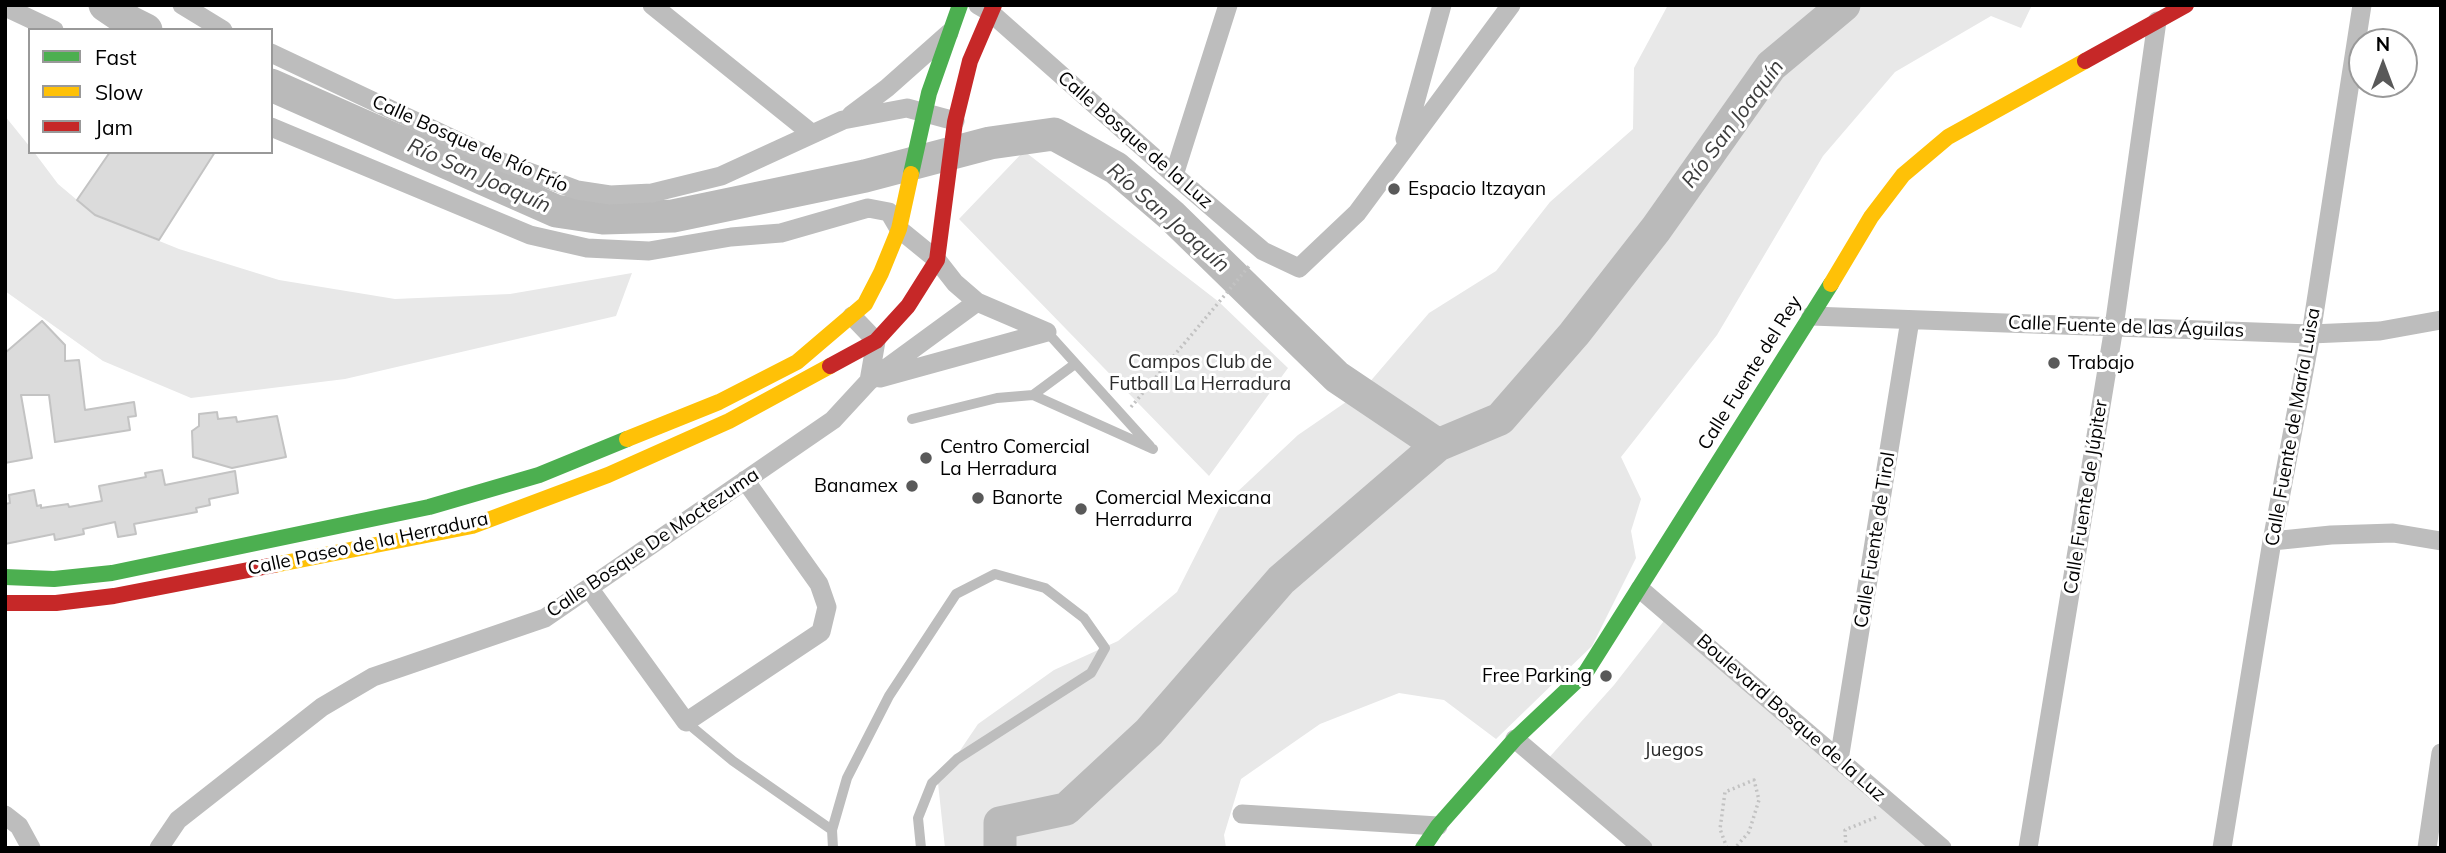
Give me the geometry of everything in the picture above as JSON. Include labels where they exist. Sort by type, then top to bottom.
[{"type":"main road","name":"Calle Paseo de la Herradura","points":[[5,577],[54,579],[112,573],[429,507],[539,475],[730,396],[797,362],[865,304],[881,273],[899,228],[925,114],[960,5]]},
{"type":"main road","name":"Calle Fuente del Rey","points":[[1423,848],[1438,826],[1516,739],[1586,672],[1871,217],[1903,175],[1948,137],[2186,5]]},
{"type":"main road","name":"Calle Paseo de la Herradura","points":[[5,603],[56,603],[114,596],[472,526],[608,475],[717,426],[876,341],[908,306],[937,260],[955,121],[987,7]]},
{"type":"street","points":[[183,5],[220,28]]},
{"type":"street","points":[[652,5],[811,133]]},
{"type":"street","points":[[1174,175],[1228,5]]},
{"type":"street","points":[[1401,153],[1442,5]]},
{"type":"street","points":[[1401,153],[1511,5]]},
{"type":"street","name":"Calle Fuente de María Luisa","points":[[2222,848],[2272,541],[2311,334],[2362,5]]},
{"type":"street","points":[[5,7],[50,28]]},
{"type":"street","name":"Calle Bosque de la Luz","points":[[987,7],[1174,175],[1264,251],[1298,268],[1357,213],[1401,153]]},
{"type":"street","name":"Calle Fuente de Júpiter","points":[[2028,848],[2114,327],[2157,21]]},
{"type":"street","name":"Calle Paseo de la Herradura","points":[[843,120],[887,88],[950,33]]},
{"type":"street","name":"Calle Bosque de Río Frío","points":[[273,54],[502,162],[577,190],[610,195],[652,192],[721,176],[843,120],[907,108],[955,121]]},
{"type":"street","points":[[273,128],[530,235],[587,248],[649,251],[731,237],[780,233],[868,208],[889,212],[899,228],[937,260],[956,284],[977,302],[1047,332]]},
{"type":"street","name":"Calle Bosque De Moctezuma","points":[[159,848],[178,820],[322,707],[373,677],[545,618],[833,420],[869,381],[977,302]]},
{"type":"street","points":[[852,316],[876,341],[869,381],[1047,332]]},
{"type":"street","name":"Calle Fuente de las Águilas","points":[[1811,316],[2311,334],[2380,331],[2441,320]]},
{"type":"street","name":"Calle Fuente de Tirol","points":[[1839,760],[1910,320]]},
{"type":"street","points":[[589,588],[686,722],[821,632],[827,607],[819,583],[745,480]]},
{"type":"street","points":[[2272,541],[2393,533],[2441,541]]},
{"type":"street","name":"Boulevard Bosque de la Luz","points":[[1640,589],[1942,848]]},
{"type":"street","points":[[1516,739],[1638,846]]},
{"type":"street","points":[[2427,848],[2441,753]]},
{"type":"street","points":[[1242,814],[1438,826]]},
{"type":"street","points":[[5,815],[19,826],[31,848]]},
{"type":"lane","points":[[912,419],[997,398],[1033,396],[1153,449],[1047,332]]},
{"type":"lane","points":[[1033,396],[1075,364]]},
{"type":"lane","points":[[833,848],[832,830],[847,778],[885,703],[956,594],[995,573],[1045,588],[1084,618],[1105,648],[1091,673],[957,760],[932,783],[918,818],[921,848]]},
{"type":"lane","points":[[686,722],[733,761],[832,830]]},
{"type":"path","points":[[1123,417],[1250,266]]},
{"type":"path","points":[[1727,848],[1720,829],[1725,792],[1754,780],[1759,800],[1749,831],[1735,848]]},
{"type":"path","points":[[1846,848],[1845,830],[1897,809]]},
{"type":"green space","points":[[1668,5],[2032,5],[2021,28],[1991,16],[1895,72],[1823,156],[1717,335],[1621,457],[1641,499],[1631,531],[1636,558],[1592,646],[1496,739],[1444,700],[1399,693],[1320,724],[1241,779],[1224,835],[1226,848],[945,848],[938,783],[978,724],[1054,670],[1118,641],[1177,592],[1219,509],[1298,435],[1362,391],[1429,313],[1496,271],[1550,202],[1633,129],[1634,68]]},
{"type":"green space","points":[[5,116],[28,145],[28,154],[36,154],[58,184],[95,215],[179,249],[279,280],[395,299],[510,294],[632,273],[616,316],[345,379],[191,398],[103,361],[5,291]]},
{"type":"green space","name":"Campos Club de Futball La Herradura","points":[[1024,151],[1219,302],[1288,368],[1209,476],[959,219]]},
{"type":"green space","name":"Juegos","points":[[1667,617],[1936,848],[1647,848],[1546,761],[1614,685]]},
{"type":"building","points":[[109,154],[214,154],[159,240],[95,215],[77,200]]},
{"type":"building","points":[[42,321],[65,345],[65,361],[79,360],[85,410],[134,402],[136,416],[128,417],[130,430],[55,442],[49,395],[21,395],[32,458],[5,463],[5,353]]},
{"type":"building","points":[[217,412],[218,419],[236,417],[237,422],[277,416],[286,457],[232,468],[193,457],[192,431],[199,426],[199,414]]},
{"type":"building","points":[[162,470],[165,485],[235,471],[238,493],[209,499],[210,505],[196,508],[197,512],[134,524],[136,534],[118,537],[115,522],[83,529],[84,534],[55,540],[54,534],[5,544],[5,504],[10,503],[9,495],[34,490],[37,506],[41,505],[41,508],[68,504],[69,507],[102,501],[99,486],[146,477],[145,473]]},
{"type":"waterway","name":"Río San Joaquín","points":[[105,5],[142,28]]},
{"type":"waterway","name":"Río San Joaquín","points":[[1000,848],[1000,823],[1066,809],[1149,732],[1281,580],[1438,445],[1500,419],[1574,334],[1656,229],[1771,66],[1844,5]]},
{"type":"waterway","name":"Río San Joaquín","points":[[273,86],[556,211],[603,218],[673,216],[865,176],[990,143],[1054,134],[1116,168],[1172,216],[1337,377],[1438,445]]},
{"type":"traffic: fast","points":[[911,174],[929,93],[960,5]]},
{"type":"traffic: fast","points":[[1423,848],[1438,826],[1515,739],[1586,672],[1831,284]]},
{"type":"traffic: fast","points":[[5,577],[54,579],[112,573],[429,507],[539,475],[627,439]]},
{"type":"traffic: slow","points":[[1831,284],[1871,217],[1903,175],[1948,137],[2085,61]]},
{"type":"traffic: slow","points":[[627,439],[719,402],[797,362],[865,304],[899,229],[911,174]]},
{"type":"traffic: slow","points":[[274,565],[472,526],[608,475],[729,421],[830,366]]},
{"type":"traffic: jam","points":[[830,366],[876,341],[908,306],[937,260],[955,122],[970,61],[994,5]]},
{"type":"traffic: jam","points":[[2085,61],[2186,5]]},
{"type":"traffic: jam","points":[[5,603],[56,603],[114,596],[274,565]]},
{"type":"place","name":"Espacio Itzayan","points":[[1394,189]]},
{"type":"place","name":"Trabajo","points":[[2054,363]]},
{"type":"place","name":"Centro Comercial La Herradura","points":[[926,458]]},
{"type":"place","name":"Banamex","points":[[912,486]]},
{"type":"place","name":"Banorte","points":[[978,498]]},
{"type":"place","name":"Comercial Mexicana Herradurra","points":[[1081,509]]},
{"type":"place","name":"Free Parking","points":[[1606,676]]}]
